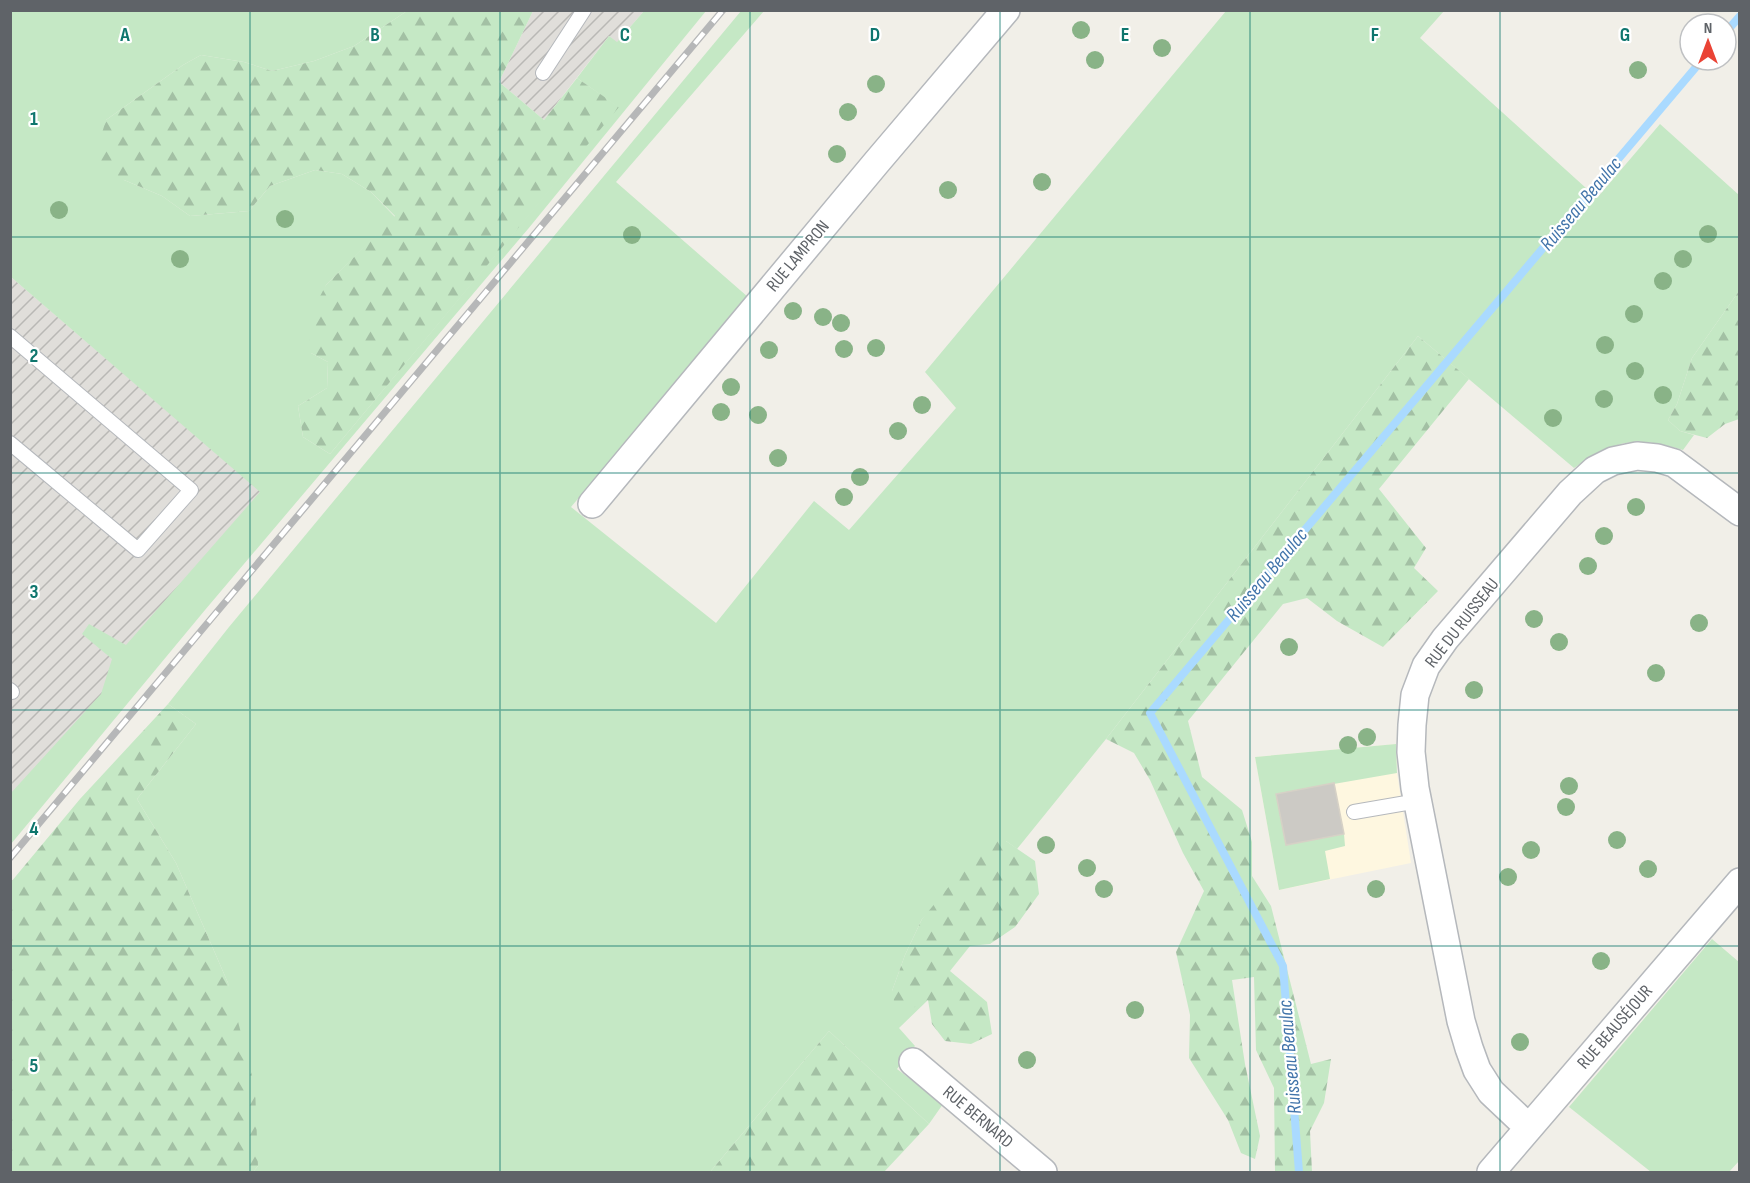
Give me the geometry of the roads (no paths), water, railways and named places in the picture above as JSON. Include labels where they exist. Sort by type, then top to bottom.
[{"type":"street","name":"RUE LAMPRON","points":[[592,504],[1006,10]]},
{"type":"street","name":"RUE DU RUISSEAU","points":[[1528,1127],[1491,1092],[1477,1070],[1461,1021],[1418,801],[1412,752],[1415,695],[1426,666],[1445,639],[1570,493],[1595,470],[1613,461],[1637,456],[1657,458],[1674,464],[1740,512]]},
{"type":"street","name":"RUE BEAUSÉJOUR","points":[[1491,1173],[1740,882]]},
{"type":"street","name":"RUE BERNARD","points":[[913,1062],[1043,1173]]},
{"type":"lane","points":[[543,74],[584,10]]},
{"type":"lane","points":[[10,336],[191,490],[138,550],[10,443]]},
{"type":"lane","points":[[1354,812],[1418,801]]},
{"type":"waterway","name":"Ruisseau Beaulac","points":[[1299,1172],[1283,966],[1150,713],[1692,72]]},
{"type":"railway","points":[[10,858],[723,10]]}]
